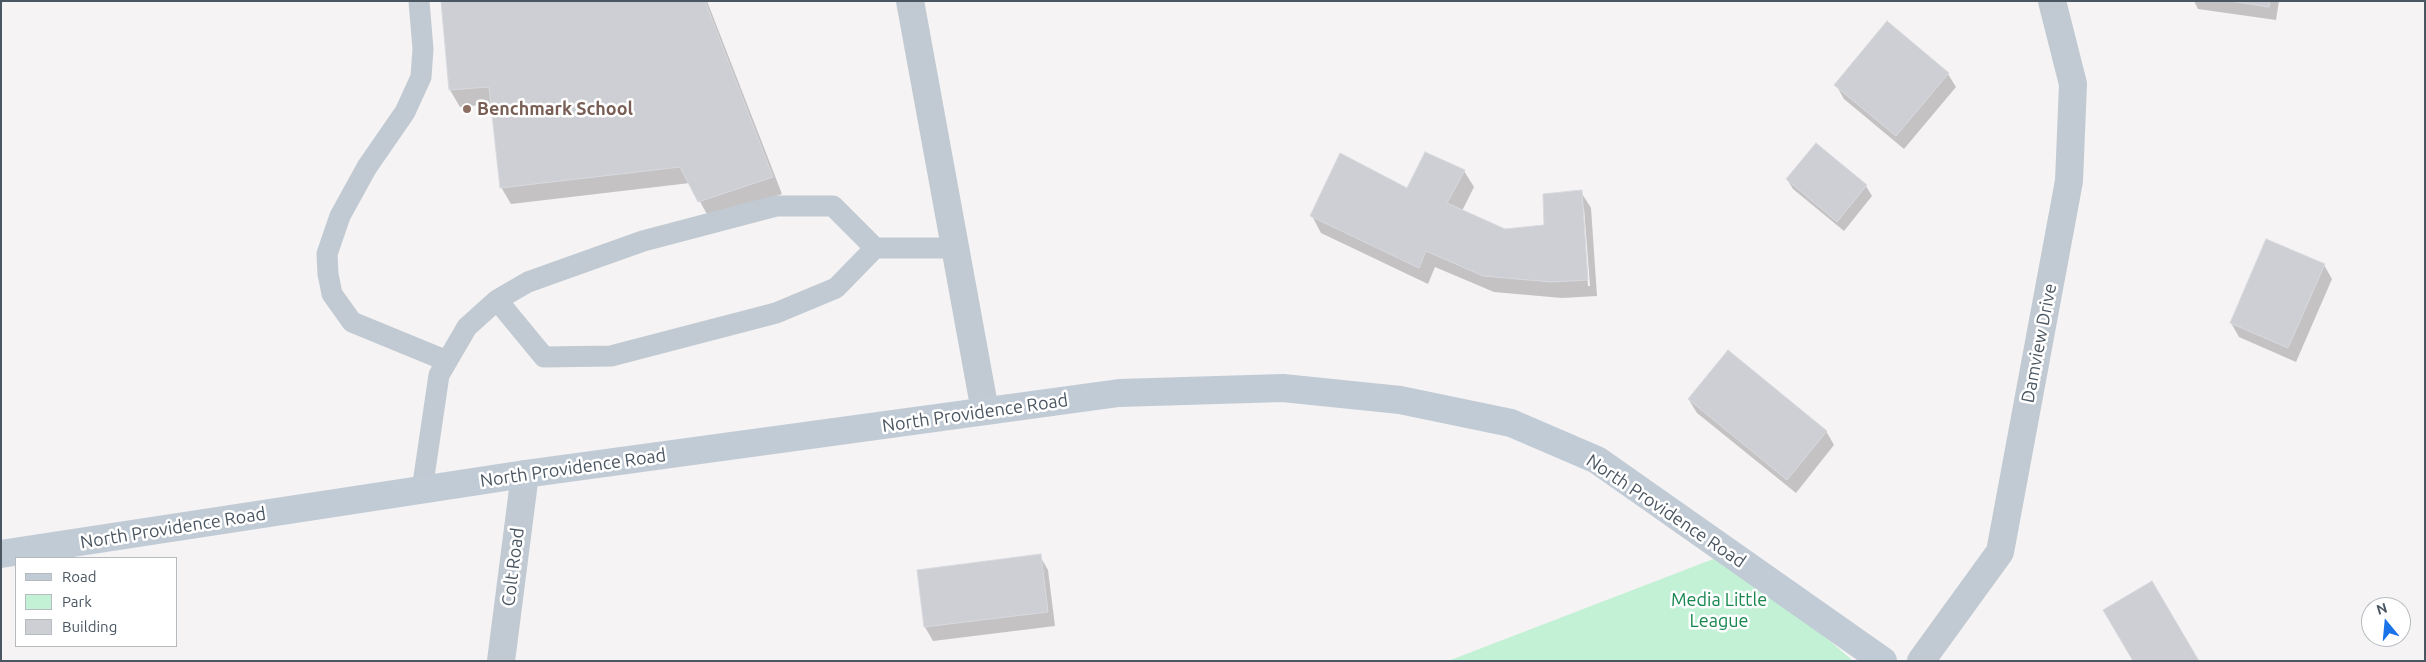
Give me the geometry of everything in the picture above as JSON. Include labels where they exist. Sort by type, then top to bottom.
[{"type":"main road","name":"North Providence Road","points":[[1,554],[525,474],[1118,393],[1283,388],[1400,400],[1511,423],[1597,460],[1883,661]]},
{"type":"street","points":[[910,1],[985,411]]},
{"type":"street","name":"Damview Drive","points":[[1920,661],[2000,552],[2069,181],[2073,84],[2052,1]]},
{"type":"street","name":"Colt Road","points":[[501,661],[525,474]]},
{"type":"lane","points":[[419,1],[423,49],[421,77],[405,112],[367,167],[340,216],[327,254],[328,274],[332,294],[352,322],[447,361]]},
{"type":"lane","points":[[422,490],[440,375],[447,361],[467,327],[497,300],[528,282],[643,241],[776,206],[833,206],[875,248],[955,248]]},
{"type":"lane","points":[[497,300],[544,357],[611,356],[776,313],[836,288],[875,248]]},
{"type":"green space","name":"Media Little League","points":[[1729,553],[1853,661],[1448,661]]},
{"type":"building","points":[[441,1],[705,1],[773,177],[698,202],[680,167],[500,188],[489,87],[449,90]]},
{"type":"building","points":[[2230,1],[2270,1],[2269,7]]},
{"type":"building","points":[[1887,21],[1949,73],[1896,136],[1834,85]]},
{"type":"building","points":[[1816,143],[1867,185],[1837,222],[1786,179]]},
{"type":"building","points":[[1425,152],[1465,170],[1447,203],[1505,229],[1544,225],[1543,194],[1582,190],[1588,280],[1551,282],[1483,276],[1426,251],[1419,268],[1310,216],[1340,153],[1407,188]]},
{"type":"building","points":[[2266,239],[2325,264],[2288,348],[2230,323]]},
{"type":"building","points":[[1728,350],[1827,431],[1787,480],[1688,399]]},
{"type":"building","points":[[1041,554],[1048,612],[924,627],[917,570]]},
{"type":"building","points":[[2152,581],[2199,661],[2133,661],[2103,610]]},
{"type":"place","name":"Benchmark School","points":[[467,109]]}]
